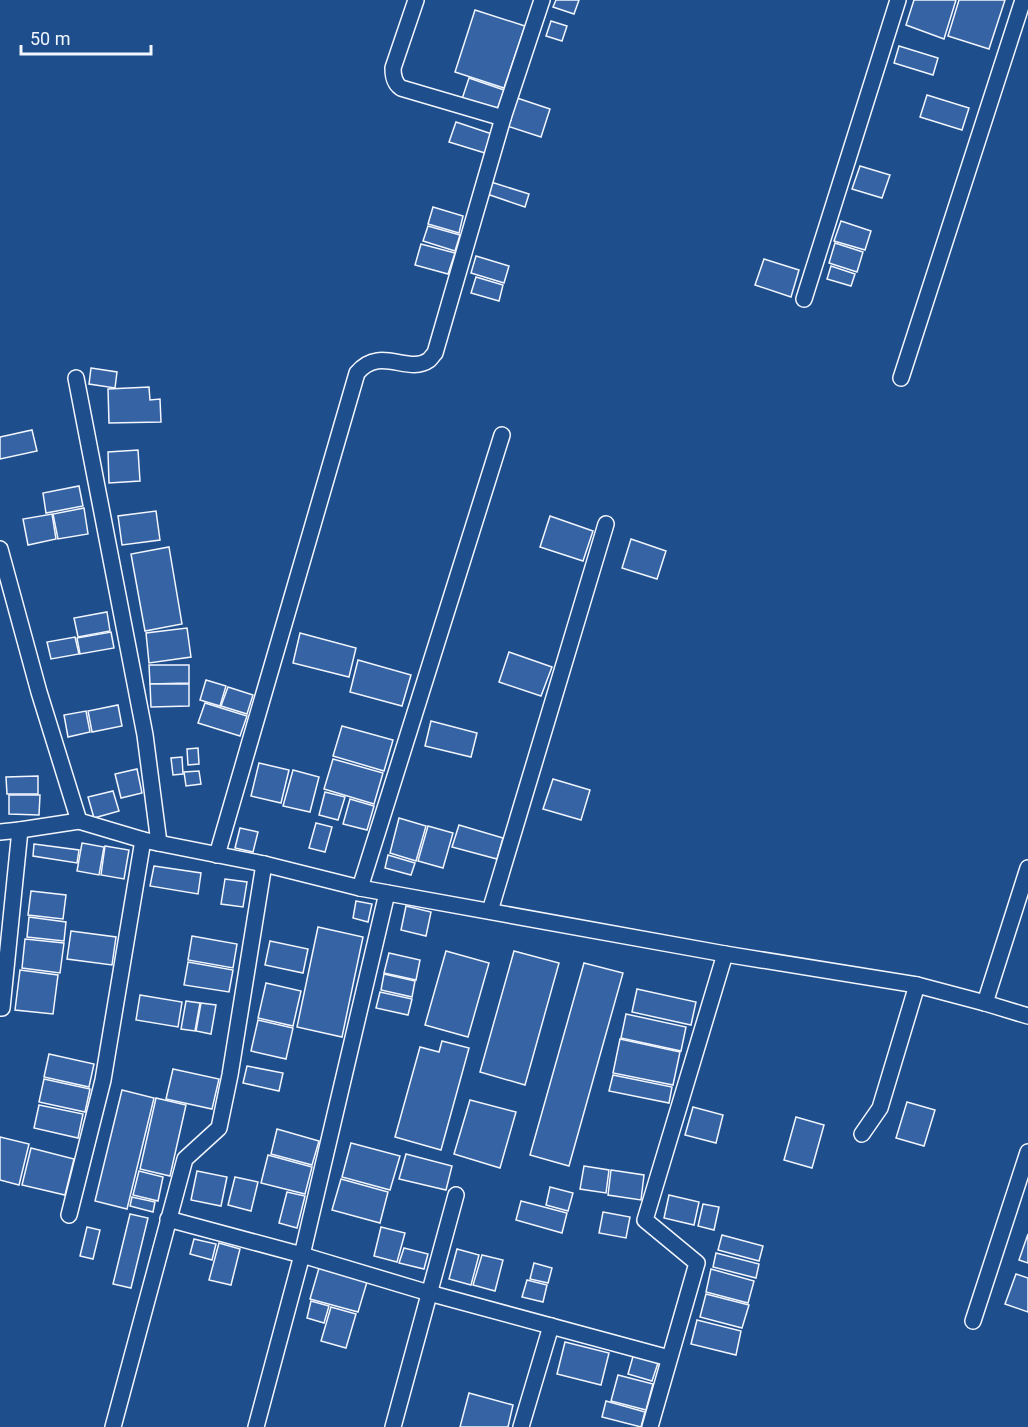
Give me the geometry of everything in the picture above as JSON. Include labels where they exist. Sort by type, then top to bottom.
[{"type":"street","points":[[416,0],[393,68],[397,85],[503,118]]},
{"type":"street","points":[[217,855],[357,373],[373,361],[418,364],[428,360],[435,353],[503,118],[542,0]]},
{"type":"street","points":[[804,299],[898,0]]},
{"type":"street","points":[[901,378],[1023,0]]},
{"type":"street","points":[[76,378],[145,735],[159,843]]},
{"type":"street","points":[[360,888],[502,435]]},
{"type":"street","points":[[490,911],[606,524]]},
{"type":"street","points":[[0,549],[5,588],[79,821]]},
{"type":"street","points":[[0,832],[79,821],[143,840],[264,864],[360,888],[725,954],[917,985],[1028,1016]]},
{"type":"street","points":[[1,1011],[20,830]]},
{"type":"street","points":[[69,1215],[103,1080],[143,840]]},
{"type":"street","points":[[113,1427],[185,1159],[219,1128],[230,1075],[264,864]]},
{"type":"street","points":[[985,1003],[1028,868]]},
{"type":"street","points":[[256,1427],[302,1255],[387,893]]},
{"type":"street","points":[[650,1427],[697,1263],[645,1220],[725,954]]},
{"type":"street","points":[[862,1134],[880,1108],[917,985]]},
{"type":"street","points":[[973,1321],[1028,1152]]},
{"type":"street","points":[[393,1427],[456,1195]]},
{"type":"street","points":[[168,1219],[669,1358]]},
{"type":"street","points":[[521,1427],[551,1326]]},
{"type":"building","points":[[556,0],[579,0],[574,14],[553,7]]},
{"type":"building","points":[[914,0],[956,0],[944,39],[906,25]]},
{"type":"building","points":[[959,0],[1005,0],[989,49],[948,36]]},
{"type":"building","points":[[475,10],[525,26],[504,88],[455,72]]},
{"type":"building","points":[[551,21],[567,26],[562,41],[546,36]]},
{"type":"building","points":[[899,46],[938,58],[933,75],[894,63]]},
{"type":"building","points":[[469,78],[504,90],[497,110],[462,99]]},
{"type":"building","points":[[927,95],[969,108],[962,130],[920,117]]},
{"type":"building","points":[[517,98],[550,109],[541,137],[507,126]]},
{"type":"building","points":[[456,122],[492,134],[485,153],[449,142]]},
{"type":"building","points":[[860,166],[890,175],[882,198],[852,189]]},
{"type":"building","points":[[491,182],[529,194],[525,207],[487,194]]},
{"type":"building","points":[[433,207],[463,216],[459,233],[428,224]]},
{"type":"building","points":[[841,221],[871,231],[865,250],[834,241]]},
{"type":"building","points":[[428,226],[460,235],[455,251],[423,241]]},
{"type":"building","points":[[835,243],[863,252],[857,272],[829,263]]},
{"type":"building","points":[[421,244],[455,253],[448,274],[415,265]]},
{"type":"building","points":[[476,256],[509,266],[504,283],[471,273]]},
{"type":"building","points":[[764,259],[799,270],[791,297],[755,285]]},
{"type":"building","points":[[831,266],[855,274],[851,286],[827,279]]},
{"type":"building","points":[[476,277],[503,285],[499,301],[471,293]]},
{"type":"building","points":[[91,368],[117,372],[115,388],[89,384]]},
{"type":"building","points":[[149,387],[150,400],[160,399],[161,422],[109,423],[108,389]]},
{"type":"building","points":[[32,430],[37,451],[0,459],[0,437]]},
{"type":"building","points":[[138,450],[140,481],[109,483],[108,452]]},
{"type":"building","points":[[79,486],[83,506],[46,513],[43,493]]},
{"type":"building","points":[[84,508],[88,534],[58,539],[53,514]]},
{"type":"building","points":[[156,511],[160,540],[122,545],[118,516]]},
{"type":"building","points":[[52,514],[56,539],[28,545],[23,519]]},
{"type":"building","points":[[550,516],[593,531],[583,561],[540,547]]},
{"type":"building","points":[[631,539],[666,551],[657,579],[622,568]]},
{"type":"building","points":[[169,547],[182,624],[145,631],[131,554]]},
{"type":"building","points":[[107,612],[110,631],[78,637],[74,618]]},
{"type":"building","points":[[187,628],[191,657],[149,663],[146,633]]},
{"type":"building","points":[[111,632],[114,648],[80,654],[77,638]]},
{"type":"building","points":[[300,633],[356,648],[349,677],[293,663]]},
{"type":"building","points":[[75,637],[79,654],[51,659],[47,642]]},
{"type":"building","points":[[509,652],[552,667],[541,696],[499,682]]},
{"type":"building","points":[[358,660],[411,675],[402,706],[350,692]]},
{"type":"building","points":[[149,665],[189,665],[189,683],[150,684]]},
{"type":"building","points":[[206,680],[226,686],[220,706],[200,700]]},
{"type":"building","points":[[150,684],[189,684],[189,706],[151,707]]},
{"type":"building","points":[[228,687],[253,695],[247,714],[221,706]]},
{"type":"building","points":[[205,703],[247,716],[240,736],[198,723]]},
{"type":"building","points":[[118,705],[122,726],[92,732],[88,711]]},
{"type":"building","points":[[86,711],[90,732],[68,737],[64,715]]},
{"type":"building","points":[[431,721],[477,733],[471,757],[425,746]]},
{"type":"building","points":[[342,726],[393,740],[384,771],[333,756]]},
{"type":"building","points":[[198,748],[199,764],[188,765],[187,749]]},
{"type":"building","points":[[182,757],[183,774],[173,775],[171,758]]},
{"type":"building","points":[[333,759],[383,773],[374,804],[324,789]]},
{"type":"building","points":[[259,763],[289,770],[281,803],[251,796]]},
{"type":"building","points":[[137,769],[142,793],[121,798],[115,774]]},
{"type":"building","points":[[293,770],[319,777],[310,812],[283,806]]},
{"type":"building","points":[[199,771],[201,784],[186,786],[184,772]]},
{"type":"building","points":[[38,776],[38,794],[7,794],[6,777]]},
{"type":"building","points":[[553,779],[590,790],[581,820],[543,809]]},
{"type":"building","points":[[113,791],[119,811],[94,818],[88,797]]},
{"type":"building","points":[[325,792],[345,797],[338,820],[319,815]]},
{"type":"building","points":[[9,795],[40,795],[39,815],[9,814]]},
{"type":"building","points":[[350,799],[374,806],[367,830],[343,824]]},
{"type":"building","points":[[399,818],[426,826],[416,861],[390,853]]},
{"type":"building","points":[[316,823],[332,827],[325,852],[309,848]]},
{"type":"building","points":[[459,825],[503,838],[497,859],[452,847]]},
{"type":"building","points":[[428,826],[453,833],[443,868],[418,861]]},
{"type":"building","points":[[240,828],[258,832],[253,852],[235,848]]},
{"type":"building","points":[[82,843],[104,847],[99,875],[77,871]]},
{"type":"building","points":[[34,844],[79,850],[77,863],[33,856]]},
{"type":"building","points":[[105,846],[129,850],[124,879],[101,875]]},
{"type":"building","points":[[388,855],[415,863],[411,875],[385,868]]},
{"type":"building","points":[[154,866],[201,873],[198,894],[150,886]]},
{"type":"building","points":[[225,879],[247,882],[243,907],[221,904]]},
{"type":"building","points":[[31,891],[66,895],[63,919],[28,915]]},
{"type":"building","points":[[356,901],[372,904],[368,922],[353,918]]},
{"type":"building","points":[[406,906],[431,912],[426,936],[401,930]]},
{"type":"building","points":[[29,917],[66,922],[64,941],[27,937]]},
{"type":"building","points":[[318,927],[363,937],[342,1037],[297,1027]]},
{"type":"building","points":[[71,931],[116,937],[112,965],[67,959]]},
{"type":"building","points":[[192,936],[237,944],[233,968],[188,960]]},
{"type":"building","points":[[25,939],[64,943],[60,973],[22,968]]},
{"type":"building","points":[[270,941],[308,949],[303,973],[265,965]]},
{"type":"building","points":[[446,951],[489,963],[468,1037],[425,1025]]},
{"type":"building","points":[[514,951],[559,963],[525,1085],[480,1072]]},
{"type":"building","points":[[389,953],[420,960],[416,980],[384,973]]},
{"type":"building","points":[[188,962],[233,970],[229,992],[184,985]]},
{"type":"building","points":[[584,963],[623,973],[569,1166],[530,1155]]},
{"type":"building","points":[[20,970],[58,975],[53,1014],[15,1010]]},
{"type":"building","points":[[384,974],[415,981],[412,997],[381,990]]},
{"type":"building","points":[[266,983],[301,991],[293,1026],[258,1018]]},
{"type":"building","points":[[637,989],[696,1002],[691,1025],[632,1012]]},
{"type":"building","points":[[380,992],[412,999],[408,1015],[376,1008]]},
{"type":"building","points":[[140,995],[182,1002],[178,1027],[136,1020]]},
{"type":"building","points":[[186,1001],[200,1003],[195,1031],[181,1029]]},
{"type":"building","points":[[201,1003],[216,1005],[211,1034],[196,1031]]},
{"type":"building","points":[[626,1014],[686,1027],[681,1051],[621,1038]]},
{"type":"building","points":[[258,1020],[293,1028],[286,1059],[251,1051]]},
{"type":"building","points":[[620,1039],[680,1052],[673,1085],[613,1073]]},
{"type":"building","points":[[442,1041],[469,1048],[441,1150],[395,1137],[420,1047],[439,1052]]},
{"type":"building","points":[[49,1054],[94,1064],[89,1087],[44,1077]]},
{"type":"building","points":[[247,1066],[283,1073],[279,1091],[243,1083]]},
{"type":"building","points":[[173,1069],[219,1079],[212,1109],[166,1099]]},
{"type":"building","points":[[613,1075],[672,1087],[669,1103],[609,1091]]},
{"type":"building","points":[[44,1079],[90,1089],[85,1112],[39,1102]]},
{"type":"building","points":[[122,1090],[154,1098],[127,1209],[95,1201]]},
{"type":"building","points":[[156,1098],[186,1105],[170,1176],[140,1169]]},
{"type":"building","points":[[470,1100],[516,1112],[500,1168],[454,1154]]},
{"type":"building","points":[[907,1102],[935,1110],[924,1146],[896,1138]]},
{"type":"building","points":[[39,1105],[83,1114],[78,1138],[34,1128]]},
{"type":"building","points":[[693,1107],[723,1115],[716,1143],[685,1135]]},
{"type":"building","points":[[796,1117],[824,1125],[812,1168],[784,1160]]},
{"type":"building","points":[[277,1129],[319,1141],[312,1165],[271,1154]]},
{"type":"building","points":[[0,1137],[29,1144],[19,1185],[0,1180]]},
{"type":"building","points":[[351,1143],[400,1156],[390,1190],[342,1177]]},
{"type":"building","points":[[31,1148],[74,1159],[65,1195],[22,1185]]},
{"type":"building","points":[[406,1154],[452,1166],[446,1190],[399,1179]]},
{"type":"building","points":[[268,1155],[312,1167],[305,1194],[261,1183]]},
{"type":"building","points":[[584,1166],[609,1170],[606,1193],[580,1189]]},
{"type":"building","points":[[611,1170],[644,1175],[641,1200],[608,1195]]},
{"type":"building","points":[[139,1171],[163,1177],[158,1201],[133,1195]]},
{"type":"building","points":[[197,1171],[227,1177],[221,1206],[191,1200]]},
{"type":"building","points":[[235,1177],[258,1182],[251,1211],[228,1205]]},
{"type":"building","points":[[341,1179],[388,1192],[380,1223],[332,1210]]},
{"type":"building","points":[[550,1187],[573,1193],[568,1211],[546,1205]]},
{"type":"building","points":[[287,1192],[305,1196],[297,1228],[279,1223]]},
{"type":"building","points":[[669,1195],[699,1202],[694,1225],[664,1218]]},
{"type":"building","points":[[132,1197],[155,1202],[153,1212],[130,1206]]},
{"type":"building","points":[[521,1201],[567,1213],[562,1233],[516,1220]]},
{"type":"building","points":[[703,1204],[719,1207],[714,1230],[698,1226]]},
{"type":"building","points":[[603,1212],[630,1217],[626,1238],[599,1233]]},
{"type":"building","points":[[130,1214],[148,1218],[131,1288],[113,1284]]},
{"type":"building","points":[[87,1227],[100,1230],[93,1259],[80,1256]]},
{"type":"building","points":[[381,1227],[405,1233],[397,1262],[374,1256]]},
{"type":"building","points":[[1028,1234],[1028,1263],[1019,1260]]},
{"type":"building","points":[[722,1235],[763,1246],[759,1261],[718,1250]]},
{"type":"building","points":[[194,1239],[216,1244],[212,1260],[190,1254]]},
{"type":"building","points":[[219,1243],[240,1249],[231,1285],[209,1280]]},
{"type":"building","points":[[404,1248],[428,1254],[424,1269],[399,1263]]},
{"type":"building","points":[[457,1249],[479,1255],[471,1285],[449,1279]]},
{"type":"building","points":[[716,1253],[759,1264],[756,1278],[713,1267]]},
{"type":"building","points":[[482,1255],[503,1260],[495,1291],[473,1285]]},
{"type":"building","points":[[534,1263],[552,1268],[548,1283],[530,1279]]},
{"type":"building","points":[[319,1268],[367,1282],[358,1312],[310,1299]]},
{"type":"building","points":[[711,1269],[754,1281],[748,1303],[706,1292]]},
{"type":"building","points":[[1016,1274],[1028,1278],[1028,1312],[1005,1304]]},
{"type":"building","points":[[527,1280],[547,1285],[543,1302],[522,1297]]},
{"type":"building","points":[[706,1294],[749,1305],[742,1328],[700,1317]]},
{"type":"building","points":[[311,1301],[329,1306],[324,1323],[307,1318]]},
{"type":"building","points":[[331,1307],[356,1314],[346,1348],[321,1341]]},
{"type":"building","points":[[697,1320],[741,1331],[736,1355],[691,1344]]},
{"type":"building","points":[[565,1342],[609,1353],[601,1385],[557,1374]]},
{"type":"building","points":[[634,1353],[659,1360],[652,1381],[628,1374]]},
{"type":"building","points":[[618,1375],[653,1384],[646,1410],[611,1401]]},
{"type":"building","points":[[469,1393],[513,1405],[508,1427],[460,1427]]},
{"type":"building","points":[[606,1401],[645,1412],[641,1427],[602,1417]]}]
